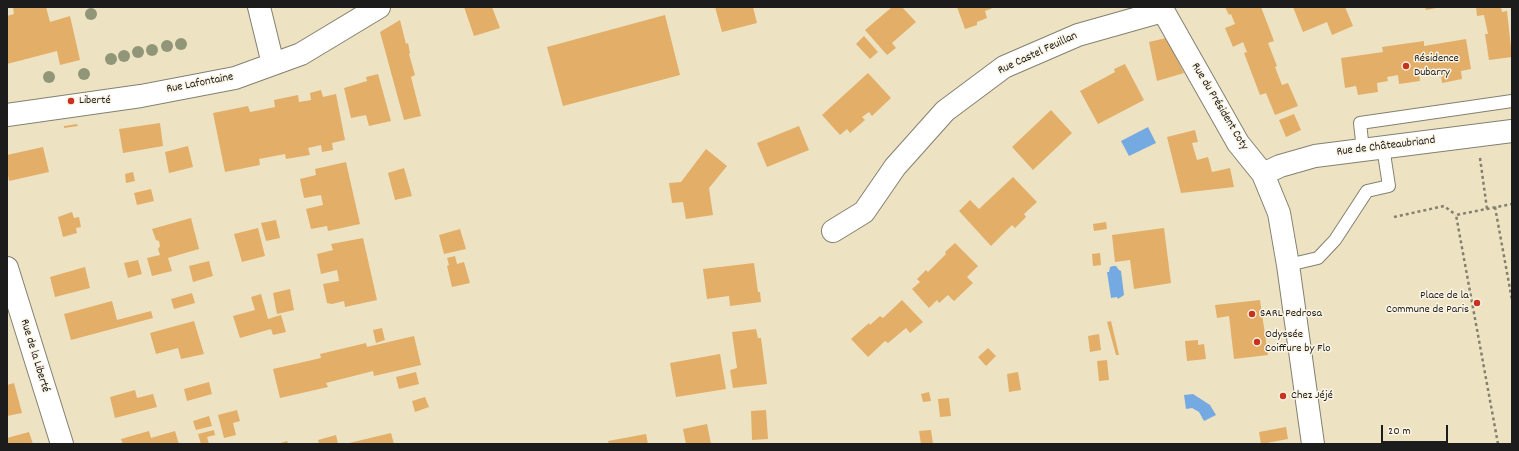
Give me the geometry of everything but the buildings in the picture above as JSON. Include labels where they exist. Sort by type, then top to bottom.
[{"type":"street","points":[[259,7],[273,64]]},
{"type":"street","name":"Rue Lafontaine","points":[[7,115],[141,96],[235,78],[301,54],[379,7]]},
{"type":"street","name":"Rue du Président Coty","points":[[1162,9],[1238,143],[1263,174],[1279,213],[1288,266],[1312,444]]},
{"type":"street","name":"Rue Castel Feuillan","points":[[833,231],[864,212],[895,166],[945,111],[1004,67],[1078,35],[1162,9]]},
{"type":"street","name":"Rue de Châteaubriand","points":[[1263,174],[1280,166],[1315,156],[1512,131]]},
{"type":"street","name":"Rue de la Liberté","points":[[7,268],[62,444]]},
{"type":"lane","points":[[1288,266],[1318,258],[1335,240],[1367,191],[1388,186],[1373,149],[1360,123],[1512,101]]},
{"type":"path","points":[[1477,135],[1487,209]]},
{"type":"path","points":[[1456,215],[1512,204]]},
{"type":"path","points":[[1394,217],[1444,206],[1456,215],[1498,444]]},
{"type":"path","points":[[1495,207],[1512,300]]},
{"type":"water","points":[[1148,127],[1156,143],[1129,156],[1121,141]]},
{"type":"water","points":[[1116,266],[1121,271],[1124,295],[1118,299],[1117,297],[1111,298],[1107,272],[1109,272],[1110,267]]},
{"type":"water","points":[[1193,394],[1210,405],[1216,415],[1204,421],[1199,412],[1192,408],[1186,409],[1184,395]]},
{"type":"place","name":"Résidence Dubarry","points":[[1406,66]]},
{"type":"place","name":"Liberté","points":[[71,101]]},
{"type":"place","name":"Place de la Commune de Paris","points":[[1477,303]]},
{"type":"place","name":"SARL Pedrosa","points":[[1252,314]]},
{"type":"place","name":"Odyssée Coiffure by Flo","points":[[1257,342]]},
{"type":"place","name":"Chez Jéjé","points":[[1283,396]]}]
